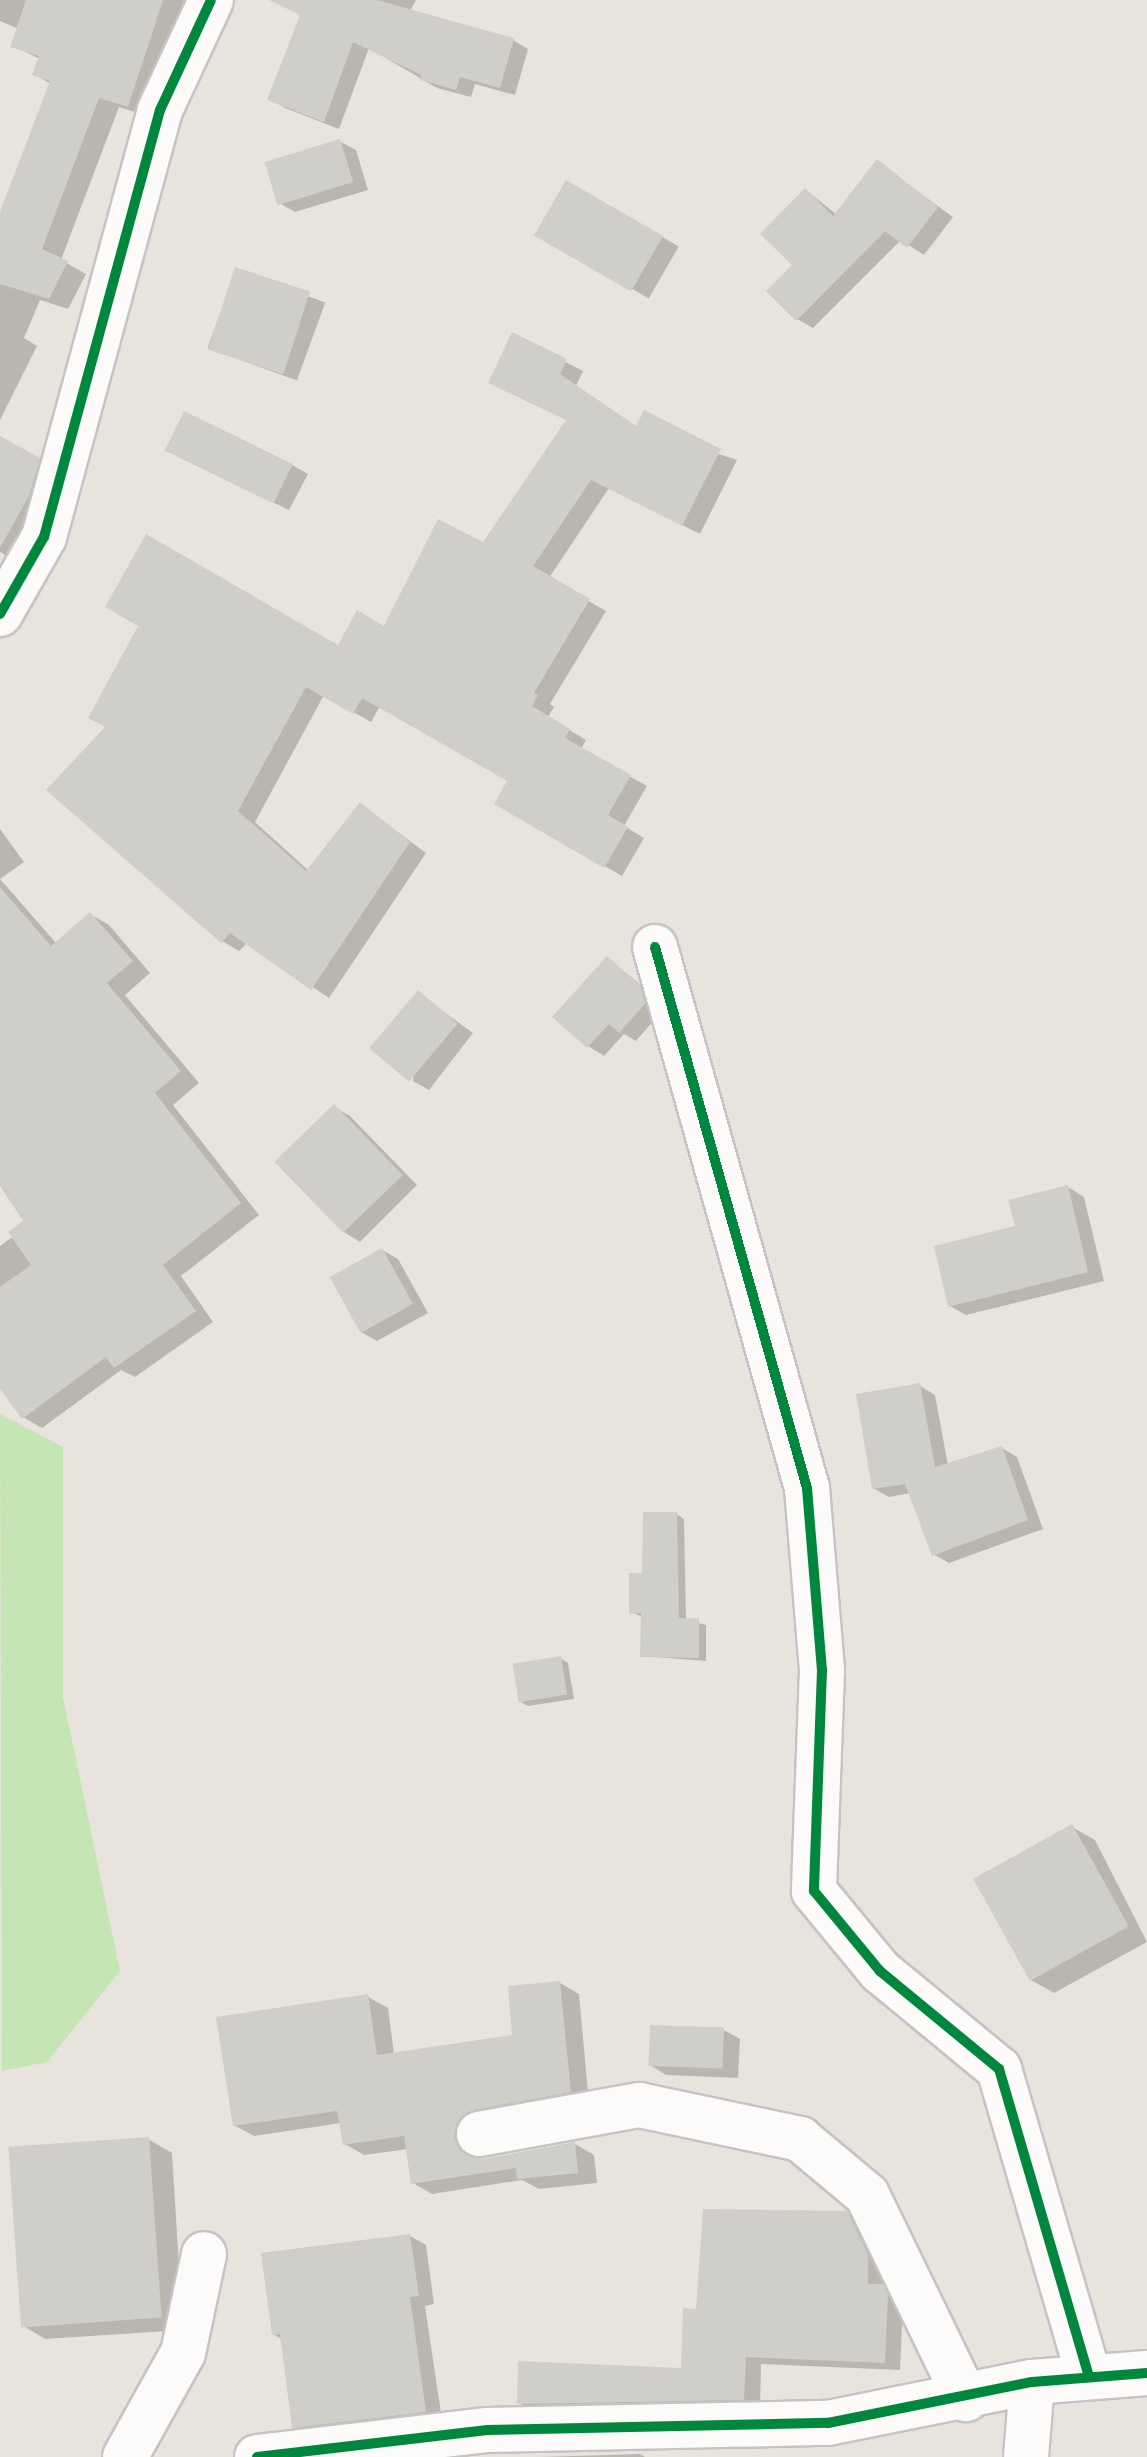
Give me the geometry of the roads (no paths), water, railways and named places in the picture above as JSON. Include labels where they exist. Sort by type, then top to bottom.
[{"type":"street","points":[[0,614],[44,537],[160,110],[211,0]]},
{"type":"street","points":[[655,947],[807,1488],[822,1670],[814,1891],[880,1971],[999,2069],[1088,2374]]},
{"type":"street","points":[[479,2134],[639,2105],[800,2139],[867,2195],[966,2399]]},
{"type":"street","points":[[125,2457],[183,2353],[204,2254]]},
{"type":"street","points":[[257,2457],[487,2430],[828,2423],[966,2399],[1032,2382],[1088,2374],[1147,2373]]},
{"type":"street","points":[[1026,2457],[1032,2382]]}]
